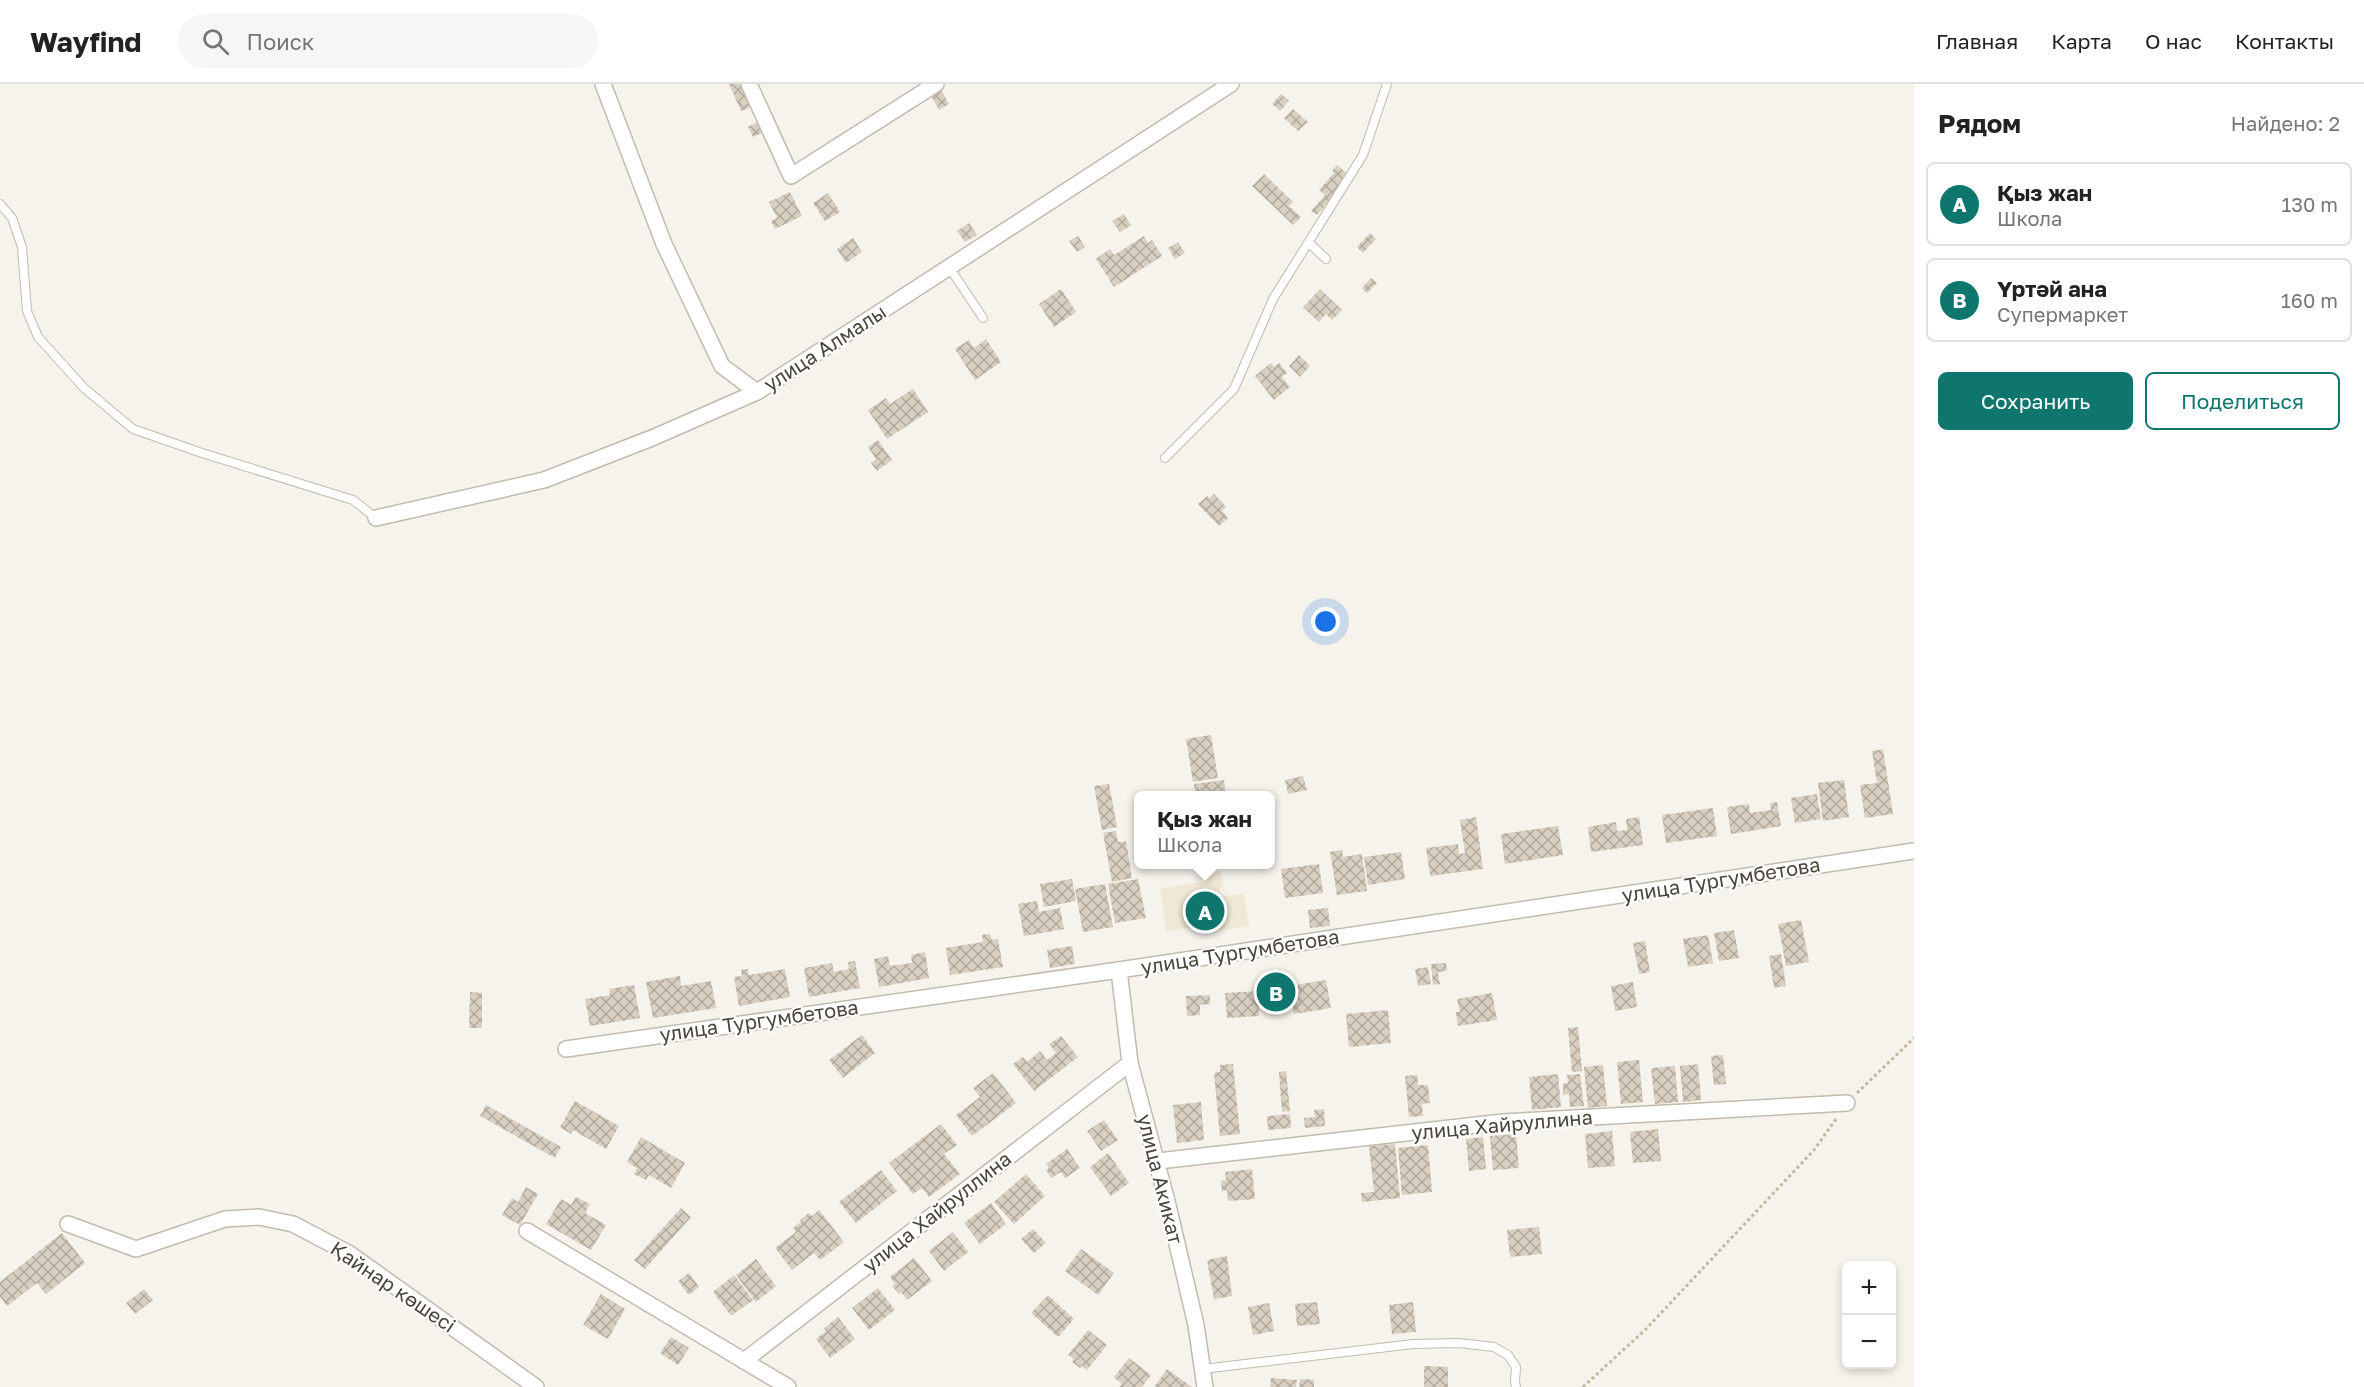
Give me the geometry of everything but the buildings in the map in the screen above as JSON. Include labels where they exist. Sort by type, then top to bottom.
[{"type":"street","points":[[603,84],[664,244],[722,366],[757,392]]},
{"type":"street","points":[[749,84],[790,176],[936,84]]},
{"type":"street","name":"улица Алмалы","points":[[376,518],[544,480],[652,438],[757,392],[1231,84]]},
{"type":"street","name":"улица Тургумбетова","points":[[566,1049],[1119,970],[1914,851]]},
{"type":"street","name":"улица Акикат","points":[[1119,970],[1130,1063],[1158,1161],[1196,1325],[1205,1387]]},
{"type":"street","name":"улица Хайруллина","points":[[744,1361],[1130,1063]]},
{"type":"street","name":"улица Хайруллина","points":[[1158,1161],[1503,1122],[1847,1103]]},
{"type":"street","name":"Қайнар көшесі","points":[[68,1224],[136,1249],[225,1219],[259,1217],[293,1224],[350,1254],[536,1387]]},
{"type":"street","points":[[527,1231],[788,1387]]},
{"type":"lane","points":[[1165,458],[1234,389],[1273,299],[1363,155],[1387,84]]},
{"type":"lane","points":[[0,204],[12,218],[22,247],[27,311],[38,337],[84,388],[133,429],[353,500],[376,518]]},
{"type":"lane","points":[[1309,243],[1326,259]]},
{"type":"lane","points":[[949,267],[983,318]]},
{"type":"lane","points":[[1203,1369],[1413,1344],[1459,1343],[1494,1347],[1508,1356],[1516,1368],[1516,1387]]},
{"type":"path","points":[[1583,1387],[1646,1329],[1814,1150],[1847,1103],[1914,1038]]},
{"type":"shaded area","points":[[1221,871],[1224,887],[1219,888],[1220,897],[1244,894],[1249,926],[1219,931],[1218,924],[1166,931],[1160,888],[1204,882],[1203,874]]},
{"type":"place","name":"Қыз жан","points":[[1205,911]]},
{"type":"place","name":"Үртәй ана","points":[[1276,992]]}]
